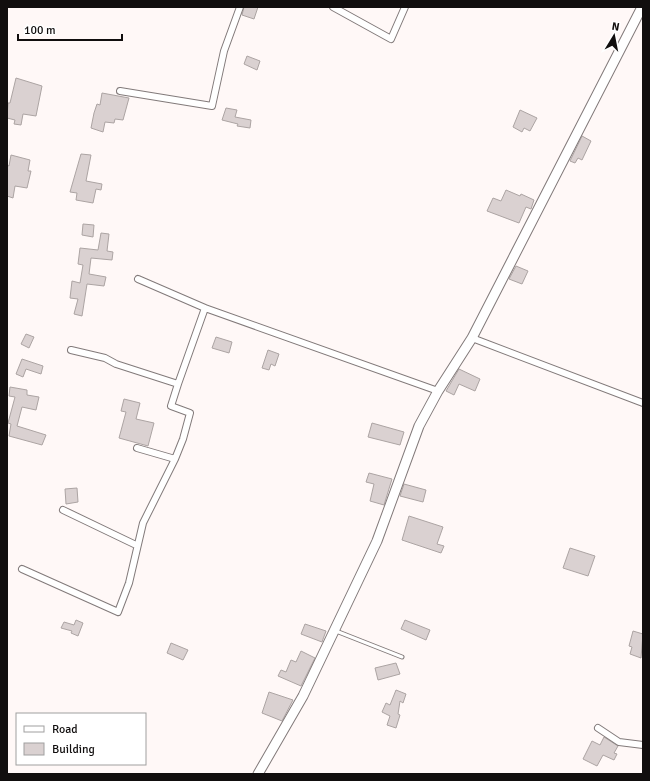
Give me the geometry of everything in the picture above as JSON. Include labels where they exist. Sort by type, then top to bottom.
[{"type":"street","points":[[120,91],[212,106],[224,51],[240,7]]},
{"type":"street","points":[[333,7],[390,40],[405,7]]},
{"type":"street","points":[[258,774],[303,696],[377,541],[419,426],[438,392],[472,338],[642,7]]},
{"type":"street","points":[[138,279],[205,308],[438,392]]},
{"type":"street","points":[[22,569],[118,612],[129,583],[136,545],[143,523],[175,459],[183,439],[190,413],[171,406],[205,308]]},
{"type":"street","points":[[472,338],[643,403]]},
{"type":"street","points":[[71,350],[105,358],[116,364],[178,384]]},
{"type":"street","points":[[136,448],[175,459]]},
{"type":"street","points":[[63,510],[136,545]]},
{"type":"street","points":[[598,728],[619,742],[643,745]]},
{"type":"lane","points":[[334,630],[402,657]]},
{"type":"building","points":[[244,7],[258,7],[254,19],[242,15]]},
{"type":"building","points":[[247,56],[260,61],[257,70],[244,64]]},
{"type":"building","points":[[16,78],[42,86],[36,116],[23,114],[21,125],[14,124],[15,120],[7,118],[8,103],[10,103]]},
{"type":"building","points":[[102,93],[129,98],[123,120],[115,119],[114,123],[105,122],[103,132],[91,128],[97,104],[100,105]]},
{"type":"building","points":[[226,108],[237,110],[235,117],[251,120],[250,128],[237,126],[238,124],[222,120]]},
{"type":"building","points":[[520,110],[537,118],[530,131],[524,128],[522,132],[513,127]]},
{"type":"building","points":[[582,136],[591,141],[582,160],[578,158],[575,163],[570,161]]},
{"type":"building","points":[[81,154],[91,155],[86,181],[102,184],[101,190],[96,189],[93,203],[76,200],[77,193],[70,192]]},
{"type":"building","points":[[11,155],[30,160],[28,171],[31,171],[27,188],[15,186],[13,198],[7,196],[7,165],[9,166]]},
{"type":"building","points":[[506,190],[520,196],[521,194],[534,200],[531,209],[526,207],[519,223],[487,211],[493,198],[501,201]]},
{"type":"building","points":[[83,224],[94,225],[93,237],[82,235]]},
{"type":"building","points":[[101,233],[109,234],[107,251],[113,252],[112,260],[91,258],[89,274],[106,277],[104,286],[87,284],[82,316],[74,314],[78,299],[70,298],[72,281],[80,283],[83,265],[78,264],[80,248],[98,250]]},
{"type":"building","points":[[516,266],[528,271],[522,284],[509,279]]},
{"type":"building","points":[[26,334],[34,337],[29,348],[21,344]]},
{"type":"building","points":[[216,337],[232,342],[229,353],[212,348]]},
{"type":"building","points":[[268,350],[279,354],[275,366],[271,364],[269,370],[262,368]]},
{"type":"building","points":[[22,359],[43,366],[41,374],[26,369],[23,377],[16,374]]},
{"type":"building","points":[[459,369],[480,379],[475,391],[459,384],[454,395],[446,391]]},
{"type":"building","points":[[10,387],[27,390],[27,395],[39,397],[36,410],[22,407],[17,426],[46,435],[42,445],[9,436],[11,424],[8,423],[15,397],[9,396]]},
{"type":"building","points":[[124,399],[140,403],[136,419],[154,423],[148,446],[119,438],[126,412],[121,411]]},
{"type":"building","points":[[372,423],[404,432],[400,445],[368,437]]},
{"type":"building","points":[[369,473],[392,479],[384,505],[370,501],[374,484],[366,482]]},
{"type":"building","points":[[404,484],[426,490],[423,502],[400,496]]},
{"type":"building","points":[[77,488],[78,502],[66,504],[65,489]]},
{"type":"building","points":[[409,516],[443,527],[437,544],[444,546],[441,553],[402,540]]},
{"type":"building","points":[[570,548],[595,556],[588,576],[563,568]]},
{"type":"building","points":[[76,620],[83,623],[78,636],[71,633],[72,631],[61,628],[64,622],[74,625]]},
{"type":"building","points":[[405,620],[430,630],[426,640],[401,629]]},
{"type":"building","points":[[305,624],[326,631],[322,642],[301,634]]},
{"type":"building","points":[[633,631],[643,634],[641,658],[630,654],[632,647],[629,646]]},
{"type":"building","points":[[171,643],[188,650],[183,660],[167,653]]},
{"type":"building","points":[[301,651],[315,658],[301,686],[278,676],[281,670],[286,672],[291,660],[296,662]]},
{"type":"building","points":[[396,663],[400,674],[378,680],[375,668]]},
{"type":"building","points":[[396,690],[406,694],[403,703],[400,701],[398,714],[400,715],[396,728],[387,725],[390,716],[382,712],[386,703],[390,705]]},
{"type":"building","points":[[269,692],[293,700],[282,721],[262,713]]},
{"type":"building","points":[[604,737],[618,746],[614,753],[617,754],[614,760],[603,755],[597,766],[583,759],[592,741],[600,745]]}]
